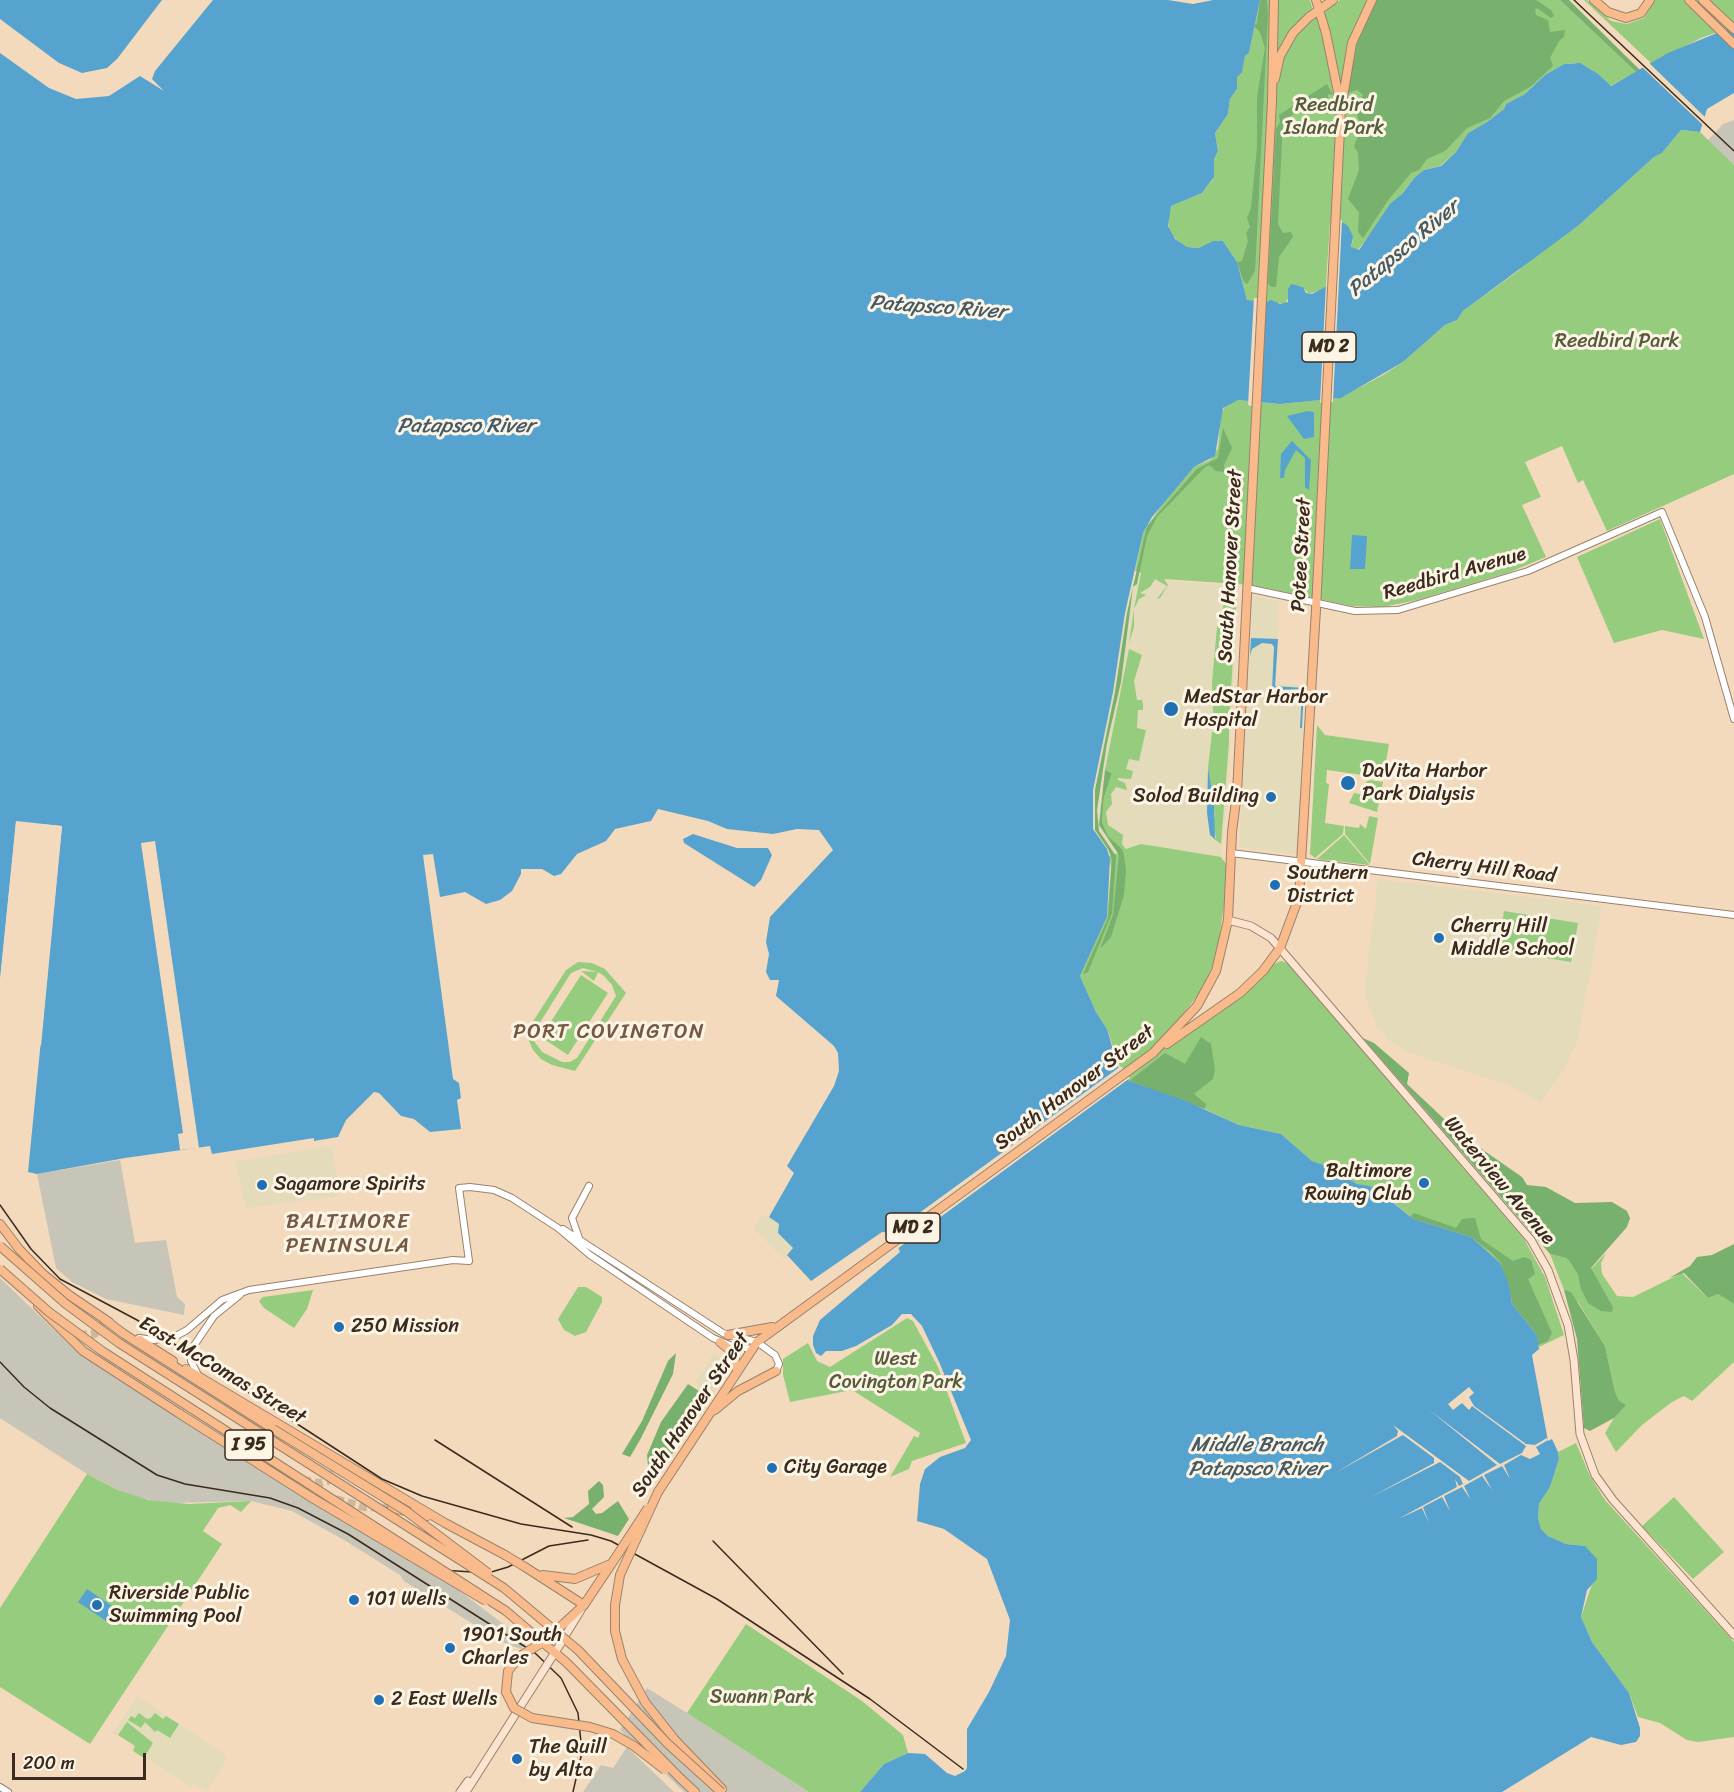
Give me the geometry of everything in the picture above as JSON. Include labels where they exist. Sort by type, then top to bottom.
[{"type":"highway","points":[[1594,0],[1608,12],[1626,18],[1641,13],[1650,0]]},
{"type":"highway","name":"I 95","points":[[0,1246],[66,1304],[119,1343],[504,1588],[572,1644],[674,1750],[723,1792]]},
{"type":"highway","name":"I 95","points":[[0,1269],[56,1317],[108,1356],[506,1611],[578,1674],[695,1792]]},
{"type":"highway","points":[[35,1304],[83,1351],[349,1520],[474,1596],[506,1611]]},
{"type":"highway","points":[[103,1321],[406,1511],[481,1565],[504,1588]]},
{"type":"highway","points":[[658,1492],[618,1586],[615,1605],[617,1640],[629,1676],[650,1708],[675,1740],[723,1792]]},
{"type":"highway","points":[[584,1605],[545,1641],[520,1656],[508,1671],[506,1692],[514,1708],[532,1718],[590,1727],[613,1734],[681,1779]]},
{"type":"main road","name":"South Hanover Street","points":[[466,1792],[584,1605],[757,1342],[1153,1053],[1180,1027],[1205,993],[1221,956],[1227,920],[1237,793],[1272,101],[1274,0]]},
{"type":"main road","points":[[1316,0],[1341,110]]},
{"type":"main road","name":"MD 2","points":[[1272,101],[1277,65],[1286,44],[1300,25],[1333,0]]},
{"type":"main road","name":"Potee Street","points":[[1153,1053],[1240,993],[1263,971],[1280,948],[1295,911],[1302,862],[1317,603],[1341,110],[1352,43],[1372,0]]},
{"type":"main road","points":[[1689,0],[1734,44]]},
{"type":"main road","points":[[1703,0],[1734,29]]},
{"type":"main road","name":"Waterview Avenue","points":[[1227,920],[1261,931],[1280,948],[1531,1240],[1548,1270],[1568,1325],[1574,1360],[1580,1434],[1592,1469],[1613,1500],[1734,1635]]},
{"type":"main road","name":"East McComas Street","points":[[0,1224],[25,1256],[43,1274],[103,1321],[134,1336],[318,1448],[525,1567]]},
{"type":"main road","points":[[728,1335],[755,1332],[779,1325]]},
{"type":"main road","points":[[720,1342],[734,1353],[737,1372]]},
{"type":"main road","points":[[704,1422],[735,1393],[776,1371]]},
{"type":"main road","points":[[318,1448],[334,1463]]},
{"type":"main road","name":"East McComas Street","points":[[392,1508],[415,1511],[445,1523]]},
{"type":"main road","points":[[525,1567],[553,1578],[575,1579],[596,1573],[612,1563]]},
{"type":"main road","points":[[525,1567],[584,1605]]},
{"type":"main road","points":[[562,1591],[575,1579]]},
{"type":"main road","name":"South Hanover Street","points":[[460,1792],[491,1746],[503,1733]]},
{"type":"street","name":"Reedbird Avenue","points":[[1247,588],[1366,612],[1409,608],[1528,571],[1662,512],[1705,617],[1734,719]]},
{"type":"street","name":"Cherry Hill Road","points":[[1231,853],[1734,915]]},
{"type":"street","points":[[579,1239],[573,1218],[589,1186]]},
{"type":"street","points":[[134,1336],[154,1340],[174,1337],[187,1330],[228,1297],[249,1290],[453,1260],[469,1261],[459,1188],[481,1187],[502,1193],[579,1239],[728,1335],[757,1342],[775,1355],[779,1364],[776,1371]]},
{"type":"street","points":[[558,1228],[590,1255],[720,1342],[752,1349]]},
{"type":"street","points":[[200,1377],[190,1361],[195,1344],[218,1311],[249,1290]]},
{"type":"street","points":[[0,1787],[8,1792]]},
{"type":"shaded area","points":[[1734,120],[1734,165],[1707,141],[1723,124]]},
{"type":"shaded area","name":"MedStar Harbor Hospital","points":[[1133,578],[1239,586],[1227,803],[1221,857],[1143,846],[1109,856],[1093,829],[1093,790],[1098,755],[1113,692],[1125,613]]},
{"type":"shaded area","name":"MedStar Harbor Hospital","points":[[1253,596],[1279,601],[1276,683],[1305,686],[1297,855],[1239,847]]},
{"type":"shaded area","points":[[1378,879],[1602,906],[1578,1039],[1564,1070],[1541,1102],[1505,1084],[1410,1053],[1388,1040],[1377,1026],[1364,993]]},
{"type":"shaded area","points":[[332,1146],[340,1196],[246,1208],[235,1161]]},
{"type":"shaded area","points":[[120,1160],[135,1243],[166,1240],[177,1297],[185,1304],[184,1315],[106,1299],[72,1282],[56,1268],[37,1174]]},
{"type":"shaded area","points":[[761,1216],[769,1217],[779,1225],[778,1233],[793,1249],[784,1259],[753,1228]]},
{"type":"shaded area","points":[[0,1278],[73,1348],[101,1368],[275,1478],[428,1567],[527,1642],[521,1649],[502,1642],[404,1581],[400,1575],[344,1540],[292,1511],[251,1501],[168,1503],[133,1497],[87,1474],[0,1418]]},
{"type":"shaded area","points":[[714,1353],[731,1366],[711,1396],[698,1387],[696,1380]]},
{"type":"shaded area","points":[[647,1688],[809,1792],[684,1792],[620,1730]]},
{"type":"shaded area","points":[[137,1696],[226,1755],[227,1759],[207,1791],[193,1783],[191,1787],[131,1749],[134,1744],[113,1733]]},
{"type":"shaded area","points":[[627,1747],[674,1792],[583,1792],[601,1765],[613,1768]]},
{"type":"green space","name":"Reedbird Island Park","points":[[1260,0],[1310,0],[1315,18],[1340,0],[1560,0],[1636,72],[1610,86],[1593,71],[1575,63],[1564,64],[1545,75],[1525,94],[1506,104],[1504,109],[1487,122],[1468,133],[1456,152],[1440,166],[1424,170],[1415,177],[1357,251],[1351,247],[1353,240],[1326,288],[1309,294],[1301,286],[1295,286],[1285,304],[1247,300],[1237,262],[1223,241],[1199,248],[1187,247],[1169,232],[1168,218],[1171,206],[1202,193],[1213,179],[1214,159],[1218,151],[1215,133],[1228,114],[1230,99],[1237,89],[1237,77],[1242,70],[1245,56],[1249,53]]},
{"type":"green space","points":[[1260,0],[1267,0],[1268,14],[1255,271],[1247,284],[1244,282],[1237,262],[1242,261],[1248,241],[1246,233],[1250,227],[1247,218],[1251,208],[1257,147],[1257,97],[1265,48],[1260,32],[1254,26],[1257,23]]},
{"type":"green space","points":[[1377,0],[1536,0],[1551,10],[1554,16],[1551,18],[1537,8],[1535,10],[1536,15],[1548,20],[1550,32],[1565,30],[1564,37],[1559,41],[1550,58],[1553,66],[1530,87],[1504,101],[1490,118],[1467,128],[1445,151],[1427,159],[1419,170],[1411,173],[1389,199],[1363,238],[1358,232],[1359,212],[1348,199],[1359,170],[1358,153],[1354,146],[1361,128],[1355,108],[1363,95],[1357,90],[1348,93],[1348,85],[1359,37]]},
{"type":"green space","points":[[1560,0],[1569,0],[1641,71],[1636,72]]},
{"type":"green space","points":[[1584,0],[1587,0],[1611,21],[1627,24],[1644,18],[1655,0],[1734,0],[1734,26],[1701,38],[1652,64]]},
{"type":"green space","points":[[1327,84],[1333,95],[1328,94],[1328,115],[1320,103],[1314,103],[1283,120],[1278,224],[1283,233],[1291,232],[1293,237],[1279,257],[1276,287],[1271,287],[1268,283],[1276,129],[1280,122],[1279,115]]},
{"type":"green space","name":"Reedbird Park","points":[[1681,130],[1700,132],[1734,165],[1734,474],[1607,531],[1583,480],[1578,483],[1562,446],[1525,462],[1541,497],[1522,505],[1546,557],[1510,572],[1417,600],[1383,607],[1352,606],[1252,585],[1164,579],[1168,585],[1157,599],[1167,586],[1155,579],[1150,587],[1140,593],[1146,595],[1139,599],[1134,609],[1141,573],[1135,571],[1143,533],[1165,500],[1194,467],[1210,460],[1218,448],[1221,414],[1226,404],[1238,400],[1280,404],[1340,398],[1383,375],[1403,362],[1445,325],[1457,320],[1463,311],[1536,255],[1579,225],[1654,157],[1662,153]]},
{"type":"green space","points":[[1223,428],[1232,448],[1224,465],[1225,472],[1216,471],[1209,465],[1204,468],[1157,517],[1147,536],[1137,584],[1133,587],[1121,682],[1107,743],[1097,810],[1099,831],[1116,856],[1112,913],[1088,972],[1083,974],[1108,918],[1112,859],[1095,830],[1095,790],[1115,692],[1127,613],[1147,526],[1197,469],[1218,458]]},
{"type":"green space","points":[[1660,519],[1704,639],[1662,630],[1614,643],[1577,557]]},
{"type":"green space","points":[[1230,594],[1237,594],[1229,721],[1218,720],[1219,714],[1213,713],[1212,682],[1217,627],[1226,597]]},
{"type":"green space","points":[[1134,609],[1134,627],[1129,643]]},
{"type":"green space","points":[[1129,649],[1142,655],[1134,681],[1137,700],[1142,700],[1143,705],[1143,710],[1138,710],[1137,728],[1146,730],[1139,761],[1129,759],[1126,769],[1133,771],[1131,779],[1118,778],[1125,783],[1127,790],[1116,787],[1111,794],[1112,804],[1106,812],[1108,825],[1123,835],[1122,844],[1126,849],[1141,844],[1221,857],[1226,864],[1224,906],[1216,958],[1201,991],[1170,1031],[1178,1041],[1241,998],[1274,964],[1281,961],[1287,963],[1524,1239],[1545,1277],[1564,1335],[1539,1347],[1537,1335],[1471,1237],[1413,1219],[1380,1191],[1357,1184],[1333,1168],[1312,1161],[1281,1134],[1239,1125],[1205,1109],[1129,1081],[1123,1076],[1107,1029],[1096,1012],[1080,976],[1107,917],[1111,868],[1109,856],[1124,851],[1108,836],[1102,822],[1104,797],[1112,773],[1105,770]]},
{"type":"green space","points":[[1317,725],[1325,735],[1389,744],[1383,778],[1327,770],[1326,783],[1329,784],[1325,823],[1344,826],[1343,834],[1315,858],[1310,854]]},
{"type":"green space","points":[[1220,726],[1229,726],[1221,844],[1213,838],[1216,838],[1213,823],[1215,815],[1208,768],[1212,732],[1218,732]]},
{"type":"green space","points":[[1105,770],[1112,773],[1104,797],[1102,822],[1108,836],[1123,850],[1126,870],[1124,895],[1111,937],[1100,949],[1113,915],[1119,855],[1099,825]]},
{"type":"green space","points":[[1370,780],[1383,782],[1377,812],[1349,803],[1354,793],[1363,795],[1363,792],[1368,792],[1366,782]]},
{"type":"green space","points":[[1369,816],[1378,818],[1370,864],[1345,834],[1345,826],[1359,828],[1360,824],[1366,829]]},
{"type":"green space","points":[[1344,835],[1369,864],[1369,865],[1317,859]]},
{"type":"green space","points":[[1504,911],[1578,923],[1571,962],[1498,950]]},
{"type":"green space","points":[[578,962],[592,963],[605,969],[626,993],[575,1071],[552,1065],[541,1059],[533,1050],[527,1036],[530,1026],[566,970]],"holes":[[[583,968],[597,972],[581,971],[594,981],[598,972],[604,976],[612,985],[616,996],[577,1058],[570,1062],[562,1062],[542,1052],[534,1041],[534,1032],[571,973]]]},
{"type":"green space","points":[[581,975],[608,993],[568,1055],[541,1037]]},
{"type":"green space","points":[[1201,1037],[1211,1044],[1215,1070],[1213,1079],[1194,1094],[1206,1104],[1205,1109],[1129,1081],[1165,1053],[1185,1064]]},
{"type":"green space","points":[[1363,1038],[1374,1043],[1409,1073],[1407,1084],[1460,1134],[1522,1177],[1527,1185],[1546,1187],[1575,1203],[1612,1202],[1627,1211],[1630,1218],[1627,1227],[1591,1268],[1613,1307],[1612,1312],[1601,1311],[1588,1303],[1581,1289],[1578,1275],[1570,1262],[1566,1258],[1550,1254]]},
{"type":"green space","points":[[1414,1213],[1456,1228],[1462,1219],[1475,1218],[1481,1239],[1485,1242],[1513,1261],[1524,1257],[1531,1260],[1535,1274],[1528,1279],[1552,1333],[1548,1341],[1538,1345],[1537,1335],[1512,1304],[1509,1285],[1504,1278],[1501,1263],[1492,1253],[1471,1237],[1413,1219],[1410,1217]]},
{"type":"green space","points":[[1734,1244],[1734,1304],[1718,1294],[1708,1298],[1684,1273],[1669,1278],[1690,1266],[1697,1257],[1712,1255]]},
{"type":"green space","points":[[1606,1253],[1601,1263],[1602,1274],[1617,1296],[1633,1297],[1682,1273],[1708,1298],[1718,1294],[1734,1304],[1734,1362],[1692,1401],[1684,1396],[1672,1402],[1642,1425],[1616,1452],[1605,1433],[1618,1411],[1622,1410],[1615,1392],[1605,1346],[1578,1302],[1564,1290],[1550,1254],[1566,1258],[1570,1262],[1578,1275],[1585,1297],[1613,1307],[1591,1269]]},
{"type":"green space","points":[[578,1287],[586,1287],[602,1297],[602,1302],[586,1332],[575,1336],[564,1330],[558,1319]]},
{"type":"green space","points":[[313,1290],[307,1309],[294,1328],[264,1308],[259,1301],[263,1297]]},
{"type":"green space","points":[[1564,1290],[1571,1292],[1605,1346],[1615,1392],[1619,1401],[1626,1405],[1614,1418],[1590,1431],[1584,1428],[1577,1339]]},
{"type":"green space","name":"West Covington Park","points":[[907,1318],[913,1321],[938,1367],[966,1443],[912,1461],[909,1469],[890,1477],[914,1436],[918,1438],[920,1433],[852,1390],[790,1402],[783,1375],[783,1359],[808,1343],[817,1361],[830,1367]]},
{"type":"green space","points":[[676,1353],[673,1374],[640,1440],[630,1457],[622,1454],[642,1421],[668,1361]]},
{"type":"green space","points":[[688,1384],[710,1398],[650,1487],[647,1455],[661,1422]]},
{"type":"green space","points":[[1576,1443],[1590,1476],[1605,1500],[1734,1642],[1734,1737],[1698,1742],[1687,1740],[1660,1723],[1638,1717],[1629,1693],[1592,1642],[1581,1617],[1592,1584],[1585,1546],[1566,1544],[1548,1536],[1541,1529],[1538,1518],[1539,1504],[1550,1487],[1559,1459],[1558,1452]]},
{"type":"green space","points":[[87,1474],[118,1490],[148,1500],[189,1504],[251,1501],[241,1512],[230,1505],[218,1508],[203,1531],[222,1544],[90,1744],[0,1687],[0,1608]]},
{"type":"green space","points":[[599,1481],[603,1485],[604,1497],[592,1509],[596,1514],[602,1513],[618,1501],[629,1519],[618,1536],[564,1518],[573,1517],[589,1504],[588,1491]]},
{"type":"green space","points":[[1674,1497],[1724,1552],[1693,1579],[1642,1526]]},
{"type":"green space","name":"Swann Park","points":[[746,1624],[862,1701],[903,1735],[908,1753],[884,1764],[860,1792],[809,1792],[687,1713]]},
{"type":"green space","points":[[139,1713],[147,1719],[155,1713],[163,1719],[166,1716],[179,1724],[170,1738],[157,1730],[155,1732],[145,1722],[141,1728],[128,1720],[131,1716],[135,1718]]},
{"type":"green space","points":[[127,1722],[153,1743],[144,1758],[133,1751],[135,1746],[118,1735]]},
{"type":"water","points":[[0,0],[162,0],[117,59],[107,68],[82,73],[59,63],[0,19]]},
{"type":"water","name":"Patapsco River","points":[[213,0],[1168,0],[1193,4],[1213,0],[1260,0],[1249,53],[1245,56],[1242,72],[1237,77],[1237,89],[1230,99],[1228,114],[1215,133],[1218,151],[1214,159],[1214,177],[1202,193],[1171,206],[1168,226],[1175,239],[1187,247],[1199,248],[1213,241],[1223,241],[1237,262],[1247,300],[1267,302],[1271,300],[1280,304],[1288,302],[1288,289],[1291,284],[1303,287],[1306,293],[1312,294],[1329,285],[1333,223],[1344,223],[1348,226],[1353,236],[1351,247],[1359,250],[1390,204],[1402,194],[1415,177],[1424,170],[1441,166],[1456,152],[1468,133],[1487,122],[1504,109],[1506,104],[1525,94],[1545,75],[1564,64],[1580,63],[1598,74],[1611,86],[1668,53],[1734,26],[1734,93],[1707,109],[1700,132],[1681,130],[1662,153],[1654,157],[1579,225],[1463,311],[1457,320],[1445,325],[1403,362],[1341,398],[1280,404],[1238,400],[1223,408],[1215,456],[1194,467],[1152,517],[1143,533],[1125,613],[1113,692],[1093,790],[1093,829],[1107,849],[1110,859],[1107,917],[1080,976],[1096,1012],[1107,1029],[1118,1067],[1129,1081],[1186,1101],[1239,1125],[1281,1134],[1312,1161],[1333,1168],[1357,1184],[1374,1187],[1413,1219],[1471,1237],[1500,1263],[1509,1285],[1512,1304],[1537,1335],[1539,1349],[1532,1355],[1548,1441],[1552,1439],[1558,1452],[1559,1459],[1550,1487],[1539,1504],[1538,1518],[1541,1529],[1548,1536],[1566,1544],[1585,1546],[1597,1559],[1597,1579],[1587,1590],[1581,1617],[1592,1642],[1629,1693],[1640,1728],[1640,1736],[1636,1742],[1621,1745],[1591,1737],[1502,1792],[860,1792],[884,1764],[908,1753],[925,1754],[947,1773],[955,1776],[965,1771],[967,1768],[967,1729],[989,1692],[1006,1656],[1010,1620],[987,1559],[944,1529],[917,1521],[920,1484],[925,1469],[940,1457],[965,1448],[971,1440],[922,1326],[911,1314],[902,1314],[892,1325],[856,1346],[842,1351],[826,1351],[821,1356],[816,1353],[813,1345],[813,1336],[820,1320],[900,1252],[892,1233],[882,1232],[811,1281],[787,1255],[793,1248],[778,1233],[779,1224],[769,1217],[794,1173],[787,1166],[834,1086],[839,1071],[838,1053],[834,1046],[776,996],[779,980],[770,980],[766,972],[769,954],[766,942],[770,917],[833,850],[819,830],[797,829],[773,834],[727,829],[708,821],[658,809],[651,821],[615,829],[606,841],[577,854],[561,874],[554,876],[542,869],[521,869],[521,874],[512,891],[500,900],[486,904],[465,892],[440,897],[433,854],[423,855],[453,1079],[459,1083],[461,1098],[457,1100],[461,1129],[430,1132],[414,1119],[401,1116],[379,1093],[374,1092],[346,1120],[338,1137],[314,1141],[314,1138],[212,1154],[210,1146],[37,1174],[28,1172],[62,826],[16,822],[0,979],[0,53],[49,88],[76,99],[109,96],[140,76],[164,91],[152,79],[155,71]]},
{"type":"water","points":[[1308,411],[1314,412],[1314,437],[1304,439],[1287,416]]},
{"type":"water","points":[[1292,441],[1311,460],[1309,490],[1305,487],[1305,458],[1296,450],[1285,470],[1284,478],[1280,478],[1281,454]]},
{"type":"water","points":[[1352,535],[1367,536],[1365,569],[1350,569]]},
{"type":"water","points":[[1251,638],[1278,639],[1275,686],[1304,688],[1302,728],[1300,728],[1302,689],[1272,690],[1274,647],[1272,644],[1262,643],[1252,649],[1250,656]]},
{"type":"water","points":[[1208,768],[1214,804],[1215,839],[1210,835],[1207,813]]},
{"type":"water","points":[[693,834],[737,848],[768,848],[772,855],[761,880],[754,887],[684,843],[683,839]]},
{"type":"water","name":"Riverside Public Swimming Pool","points":[[87,1589],[115,1608],[106,1621],[78,1602]]},
{"type":"pier","points":[[1648,62],[1707,119],[1705,127],[1642,67]]},
{"type":"pier","points":[[1342,220],[1333,402],[1320,403],[1330,222]]},
{"type":"pier","points":[[1254,298],[1266,298],[1261,406],[1248,405]]},
{"type":"pier","points":[[16,821],[62,826],[41,1046],[38,1043],[59,829],[19,825],[3,979],[0,982]]},
{"type":"pier","points":[[155,841],[199,1148],[180,1150],[178,1134],[183,1133],[141,843]]},
{"type":"pier","points":[[1121,1066],[1130,1078],[897,1249],[889,1235]]},
{"type":"pier","points":[[1469,1387],[1474,1393],[1469,1397],[1474,1406],[1526,1444],[1535,1445],[1547,1438],[1548,1440],[1536,1447],[1540,1454],[1530,1459],[1521,1455],[1504,1465],[1510,1479],[1502,1466],[1484,1475],[1492,1490],[1482,1476],[1464,1486],[1471,1500],[1462,1487],[1444,1496],[1450,1511],[1442,1497],[1423,1507],[1429,1523],[1422,1508],[1398,1519],[1457,1487],[1455,1479],[1459,1486],[1463,1484],[1460,1477],[1440,1462],[1369,1498],[1434,1463],[1434,1458],[1403,1435],[1335,1473],[1397,1436],[1398,1431],[1393,1425],[1469,1481],[1497,1465],[1428,1409],[1500,1464],[1522,1453],[1526,1446],[1472,1406],[1469,1410],[1462,1403],[1453,1410],[1448,1404]]},
{"type":"tunnel","points":[[79,1335],[95,1334],[103,1323]]},
{"type":"tunnel","points":[[303,1480],[320,1483],[328,1481],[334,1474],[335,1464]]},
{"type":"tunnel","points":[[336,1499],[363,1507],[392,1508]]},
{"type":"railway","points":[[1574,0],[1734,151]]},
{"type":"railway","points":[[0,1205],[31,1249],[60,1279],[137,1320],[382,1479],[422,1496],[521,1524],[591,1535],[611,1541],[717,1599],[870,1699],[963,1769]]},
{"type":"railway","points":[[0,1362],[24,1387],[50,1408],[157,1475],[185,1484],[270,1498],[298,1508],[348,1534],[535,1653],[561,1678],[578,1713],[582,1752],[573,1792]]},
{"type":"railway","points":[[435,1440],[572,1527]]},
{"type":"railway","points":[[401,1553],[441,1570],[488,1573],[508,1567],[549,1546],[588,1540]]},
{"type":"railway","points":[[713,1541],[843,1674]]},
{"type":"place","name":"MedStar Harbor Hospital","points":[[1171,709]]},
{"type":"place","name":"DaVita Harbor Park Dialysis","points":[[1348,783]]},
{"type":"place","name":"Solod Building","points":[[1271,797]]},
{"type":"place","name":"Southern District","points":[[1275,885]]},
{"type":"place","name":"Cherry Hill Middle School","points":[[1439,938]]},
{"type":"place","name":"Baltimore Rowing Club","points":[[1424,1183]]},
{"type":"place","name":"Sagamore Spirits","points":[[262,1185]]},
{"type":"place","name":"250 Mission","points":[[339,1327]]},
{"type":"place","name":"City Garage","points":[[772,1468]]},
{"type":"place","name":"101 Wells","points":[[354,1600]]},
{"type":"place","name":"Riverside Public Swimming Pool","points":[[97,1605]]},
{"type":"place","name":"1901 South Charles","points":[[450,1648]]},
{"type":"place","name":"2 East Wells","points":[[379,1700]]},
{"type":"place","name":"The Quill by Alta","points":[[517,1759]]},
{"type":"district","name":"PORT COVINGTON","points":[[609,1033]]},
{"type":"district","name":"BALTIMORE PENINSULA","points":[[348,1235]]},
{"type":"water label","name":"Middle Branch Patapsco River","points":[[1257,1458]]}]
